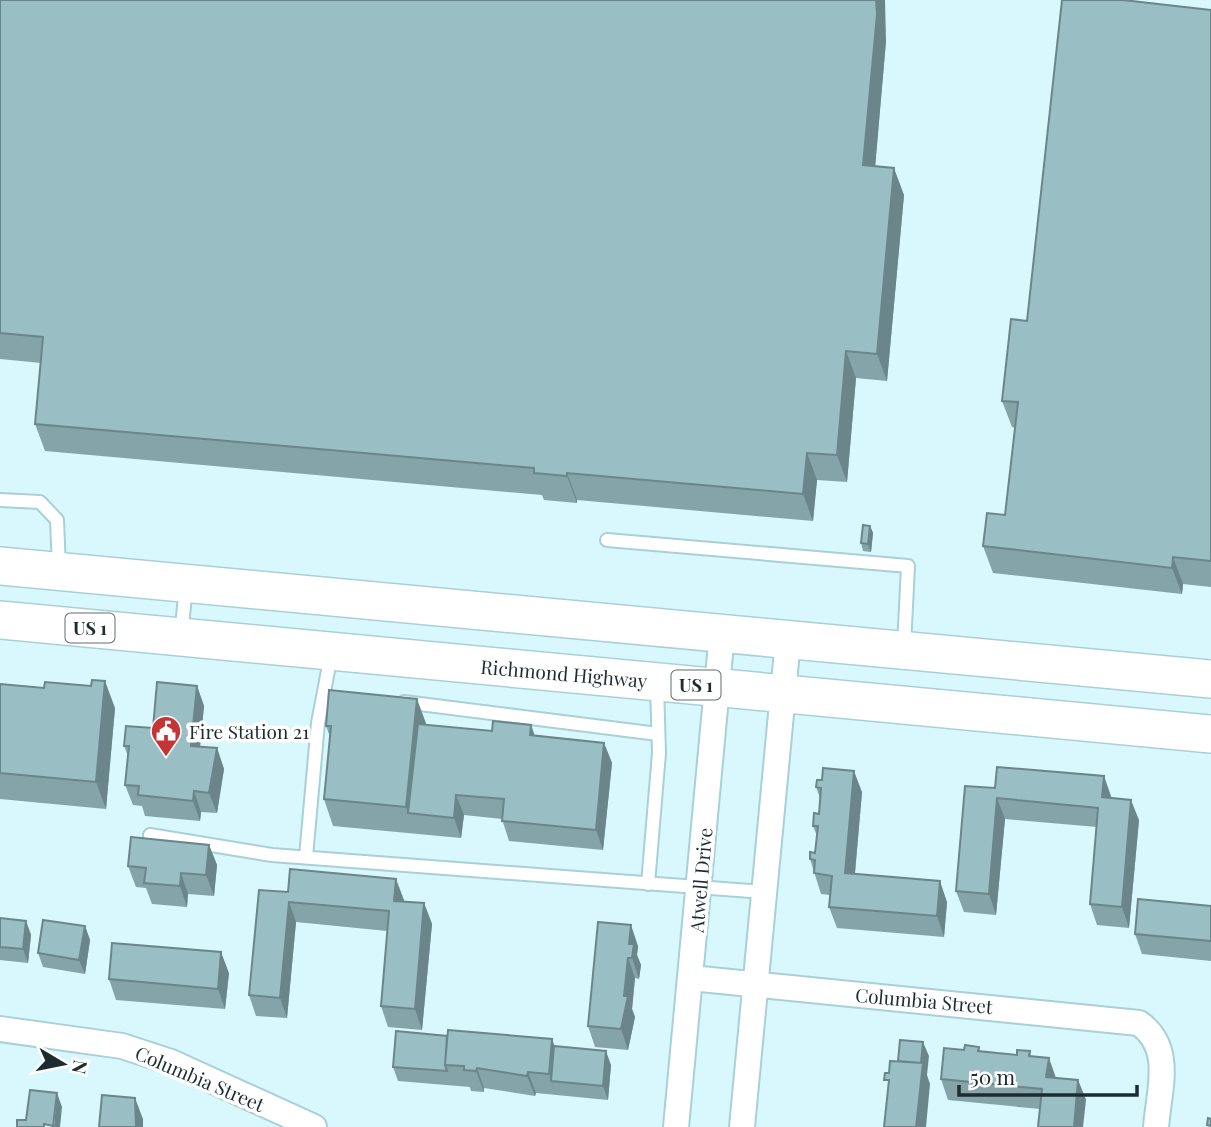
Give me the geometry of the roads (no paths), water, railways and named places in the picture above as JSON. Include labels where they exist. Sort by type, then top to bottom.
[{"type":"main road","points":[[0,566],[1211,679]]},
{"type":"main road","name":"Richmond Highway","points":[[0,620],[1211,734]]},
{"type":"street","name":"Atwell Drive","points":[[677,1127],[722,633]]},
{"type":"street","points":[[742,1127],[788,640]]},
{"type":"street","name":"Columbia Street","points":[[691,978],[1121,1019],[1139,1023],[1153,1033],[1161,1049],[1156,1127]]},
{"type":"street","name":"Columbia Street","points":[[0,1029],[122,1046],[171,1062],[314,1127]]},
{"type":"lane","points":[[0,500],[40,502],[57,520],[59,571]]},
{"type":"lane","points":[[607,540],[908,566],[904,650]]},
{"type":"lane","points":[[181,637],[186,583]]},
{"type":"lane","points":[[306,857],[318,723],[330,695],[331,651]]},
{"type":"lane","points":[[648,884],[659,734],[657,682]]},
{"type":"lane","points":[[390,700],[659,734]]},
{"type":"lane","points":[[150,835],[306,857],[764,892]]},
{"type":"place","name":"Fire Station 21","points":[[166,758]]}]
